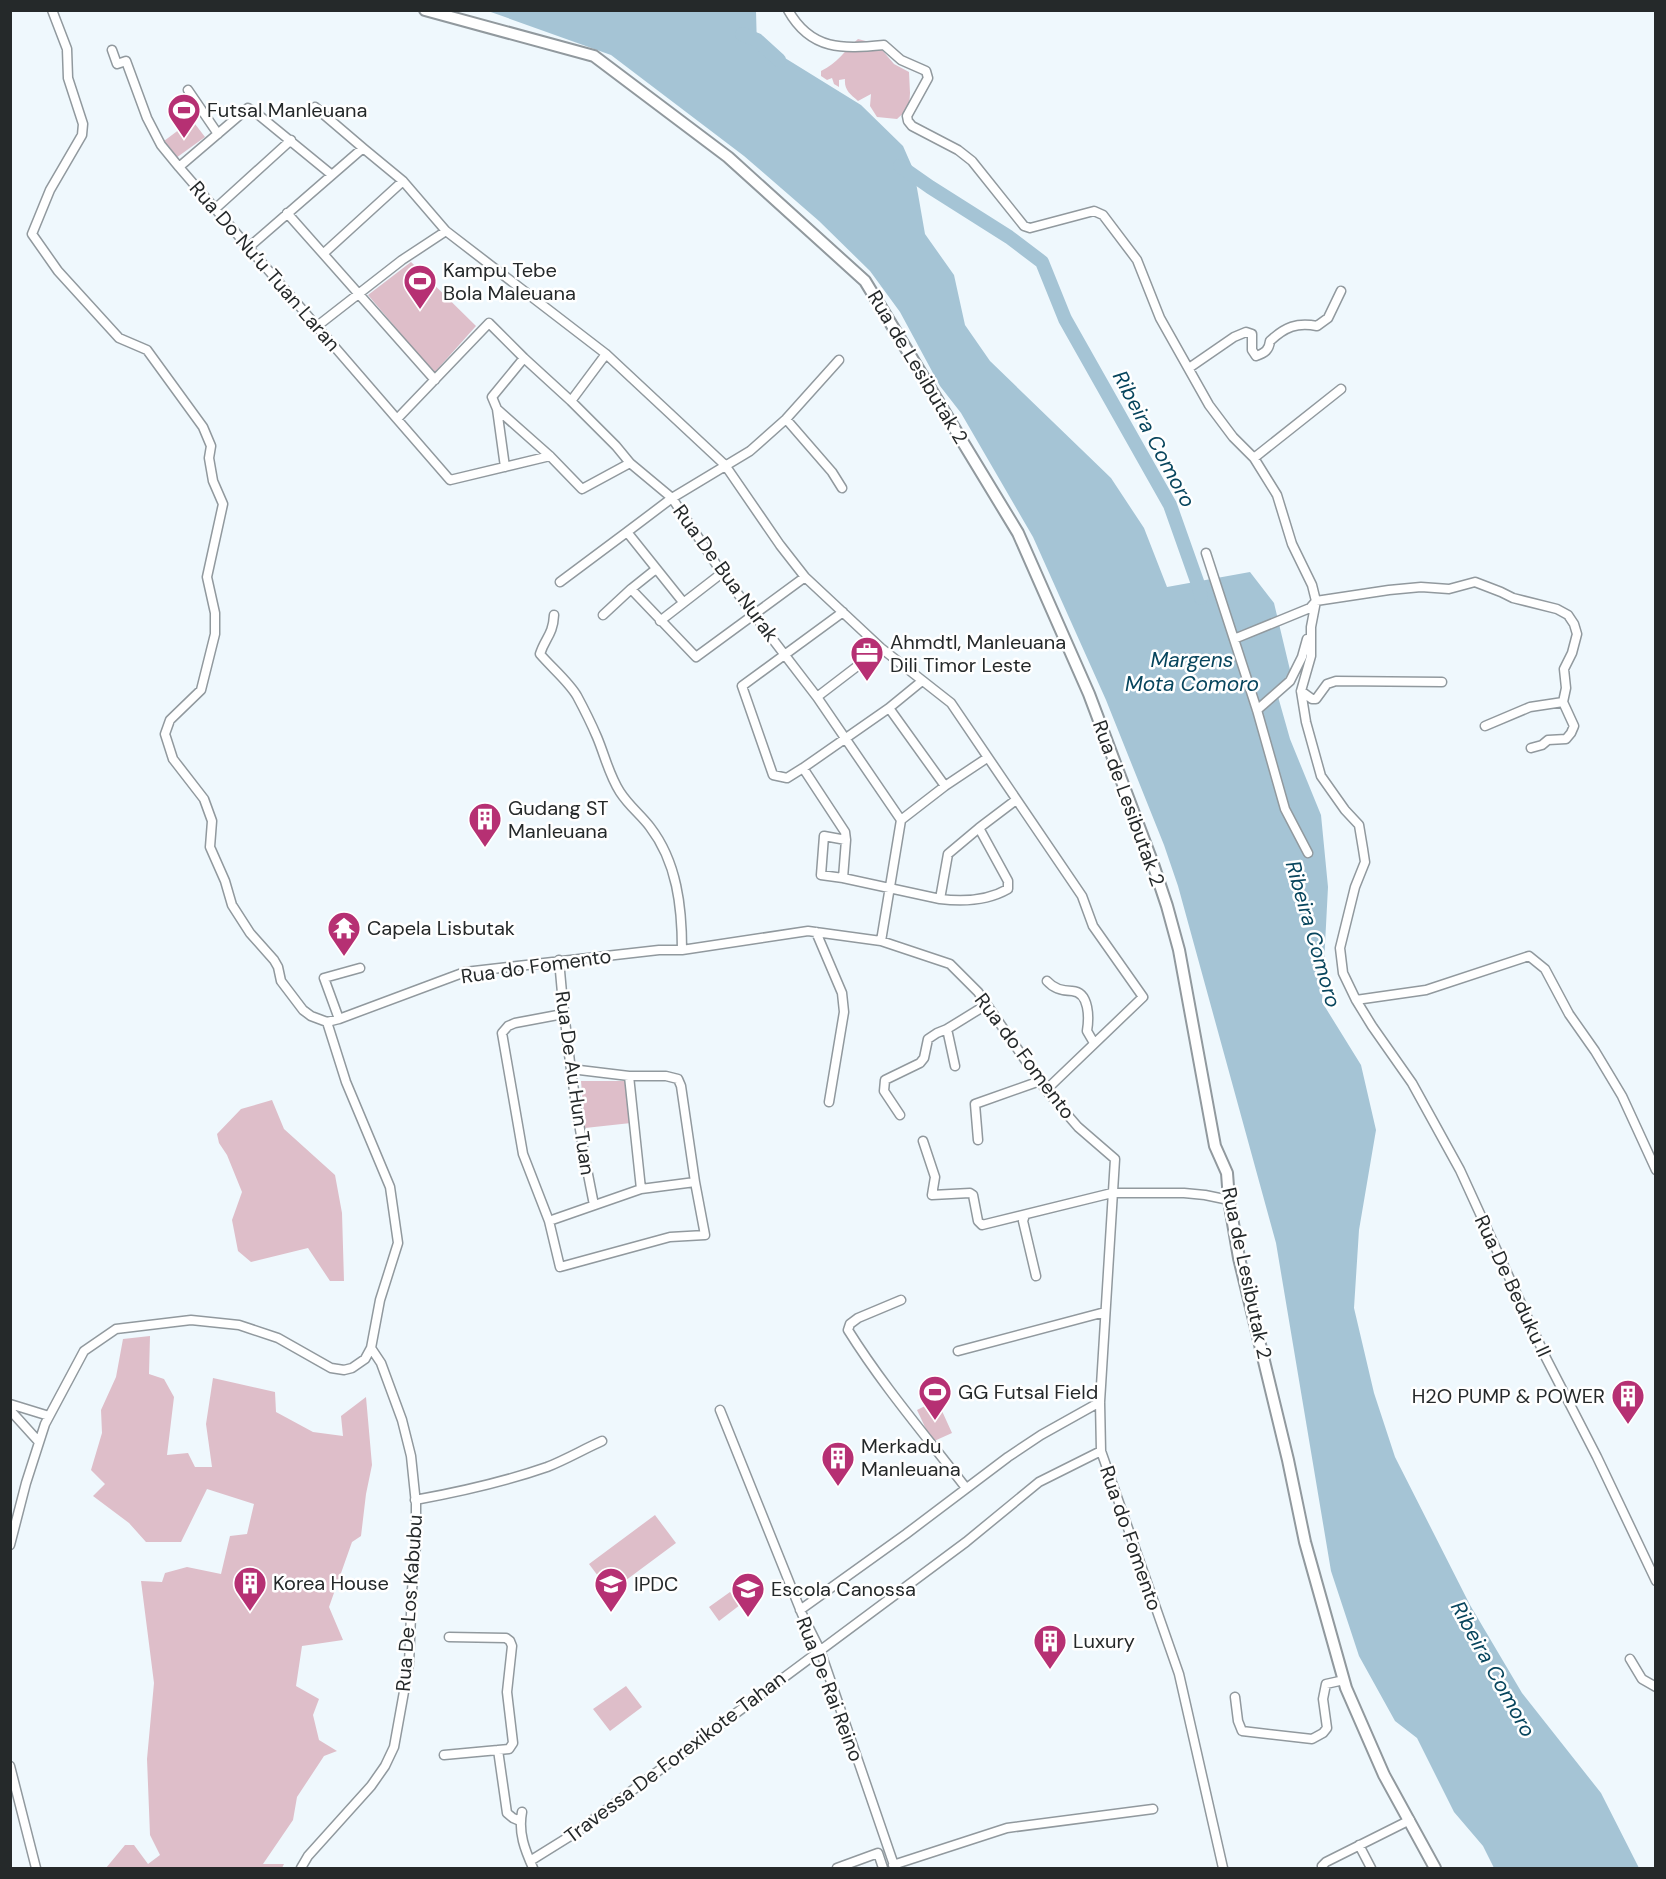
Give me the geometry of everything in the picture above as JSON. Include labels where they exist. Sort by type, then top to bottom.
[{"type":"main road","name":"Rua de Lesibutak 2","points":[[425,10],[594,57],[728,157],[865,281],[1018,533],[1089,694],[1154,864],[1179,950],[1215,1146],[1227,1173],[1239,1258],[1288,1460],[1305,1542],[1344,1680],[1384,1775],[1435,1869]]},
{"type":"street","points":[[10,1545],[39,1442],[49,1416],[84,1351],[116,1329],[190,1320],[239,1325],[278,1338],[332,1368],[344,1370],[352,1368],[365,1359],[371,1348],[380,1300],[398,1243],[390,1187],[350,1091],[327,1022],[303,1010],[281,981],[274,960],[250,933],[232,905],[225,881],[210,847],[212,821],[204,799],[173,759],[165,734],[170,720],[201,690],[210,657],[216,624],[207,577],[224,504],[213,481],[209,458],[211,446],[203,427],[165,373],[147,350],[119,338],[58,271],[32,234],[50,190],[82,135],[83,124],[68,78],[67,49],[52,10]]},
{"type":"street","points":[[788,10],[808,36],[830,46],[856,48],[884,45],[901,60],[926,71],[928,78],[907,116],[908,121],[912,126],[972,160],[1024,226],[1030,228],[1094,211],[1103,215],[1137,260],[1160,318],[1209,405],[1254,458],[1277,495],[1292,544],[1312,585],[1316,601],[1302,657],[1290,681],[1257,710]]},
{"type":"street","points":[[112,50],[117,64],[126,62],[147,118],[161,145],[179,167]]},
{"type":"street","points":[[188,90],[218,134]]},
{"type":"street","points":[[315,107],[403,181],[446,231],[606,354],[725,465],[805,577],[881,648],[951,704],[1082,896],[1093,926],[1143,997],[1046,1090]]},
{"type":"street","name":"Rua Do Nu’u Tuan Laran","points":[[332,175],[248,108],[179,167],[450,480],[505,467]]},
{"type":"street","points":[[215,209],[291,140]]},
{"type":"street","points":[[248,248],[363,148]]},
{"type":"street","points":[[324,253],[403,181]]},
{"type":"street","points":[[287,213],[435,380],[397,419]]},
{"type":"street","points":[[316,327],[402,260],[446,231]]},
{"type":"street","points":[[1189,368],[1246,332],[1252,334],[1252,350],[1256,356],[1263,354],[1269,348],[1270,341],[1290,326],[1306,324],[1317,326],[1328,318],[1341,291]]},
{"type":"street","name":"Rua De Bua Nurak","points":[[435,380],[489,323],[571,401],[630,463],[672,498],[722,573],[817,697],[901,820]]},
{"type":"street","points":[[571,401],[606,354]]},
{"type":"street","points":[[524,358],[492,397],[497,409],[505,467],[550,456]]},
{"type":"street","points":[[560,582],[672,498],[750,451],[786,419],[839,360]]},
{"type":"street","points":[[1254,458],[1341,388]]},
{"type":"street","points":[[497,409],[550,456],[582,489],[630,463]]},
{"type":"street","points":[[786,419],[832,472],[842,488]]},
{"type":"street","points":[[627,532],[683,602]]},
{"type":"street","points":[[1206,553],[1257,710],[1285,809],[1308,853]]},
{"type":"street","points":[[603,615],[656,569]]},
{"type":"street","points":[[660,621],[722,573]]},
{"type":"street","points":[[631,589],[696,657],[805,577]]},
{"type":"street","points":[[1234,639],[1310,608],[1316,601],[1421,587],[1449,589],[1475,582],[1513,598],[1557,609],[1568,615],[1577,634],[1572,653],[1564,669],[1566,688],[1563,702],[1574,726],[1566,739],[1548,740],[1542,745],[1531,748]]},
{"type":"street","points":[[843,612],[742,686],[772,775],[787,778],[803,768],[889,708],[922,681]]},
{"type":"street","points":[[554,615],[549,638],[543,644],[540,654],[576,693],[620,792],[633,810],[650,825],[661,843],[671,865],[682,910],[682,950]]},
{"type":"street","points":[[1311,627],[1311,656],[1301,691],[1312,699],[1316,699],[1327,684],[1336,681],[1442,682]]},
{"type":"street","points":[[817,697],[881,648]]},
{"type":"street","name":"Rua De Beduku II","points":[[1301,691],[1306,722],[1321,776],[1359,825],[1364,849],[1365,862],[1355,886],[1340,948],[1343,973],[1356,1000],[1412,1083],[1460,1170],[1546,1358],[1597,1457],[1656,1581]]},
{"type":"street","points":[[1485,726],[1530,707],[1563,702]]},
{"type":"street","points":[[889,708],[945,786]]},
{"type":"street","points":[[881,941],[901,820],[945,786],[987,758]]},
{"type":"street","points":[[803,768],[845,832],[843,878]]},
{"type":"street","points":[[940,899],[948,854],[1016,800]]},
{"type":"street","points":[[846,840],[824,836],[821,875],[961,902],[990,897],[1008,888],[1008,881],[979,828]]},
{"type":"street","name":"Rua do Fomento","points":[[327,1022],[465,972],[559,960],[659,950],[682,950],[797,932],[816,932],[881,941],[950,964],[978,992],[1046,1090],[1078,1127],[1115,1160],[1100,1402],[1101,1451],[1179,1674],[1223,1869]]},
{"type":"street","points":[[816,932],[842,993],[844,1012],[829,1102]]},
{"type":"street","points":[[1356,1000],[1426,990],[1529,956],[1545,969],[1569,1014],[1622,1096],[1656,1170]]},
{"type":"street","name":"Rua De Au Hun Tuan","points":[[559,960],[582,1151],[594,1205]]},
{"type":"street","points":[[339,1019],[324,978],[360,968]]},
{"type":"street","points":[[1047,981],[1052,986],[1066,992],[1079,993],[1088,1006],[1089,1018],[1086,1031],[1094,1043]]},
{"type":"street","points":[[900,1115],[884,1091],[885,1080],[920,1063],[924,1058],[928,1039],[986,1005]]},
{"type":"street","points":[[564,1014],[515,1023],[508,1026],[502,1033],[523,1154],[549,1221],[560,1267],[670,1237],[705,1235],[678,1079],[666,1076],[629,1076],[571,1069]]},
{"type":"street","points":[[947,1029],[955,1066]]},
{"type":"street","points":[[629,1076],[640,1189]]},
{"type":"street","points":[[978,1140],[975,1104],[1040,1081]]},
{"type":"street","points":[[923,1141],[935,1177],[932,1195],[970,1193],[973,1195],[978,1221],[982,1225],[1113,1193],[1184,1193],[1229,1200]]},
{"type":"street","points":[[549,1221],[640,1189],[695,1182]]},
{"type":"street","points":[[1025,1215],[1023,1221],[1036,1276]]},
{"type":"street","points":[[901,1300],[858,1318],[850,1324],[848,1330],[869,1364],[884,1380],[902,1407],[966,1488]]},
{"type":"street","points":[[958,1351],[1105,1312]]},
{"type":"street","name":"Rua De Los Kabubu","points":[[302,1869],[313,1850],[371,1786],[385,1766],[394,1747],[409,1664],[416,1545],[411,1456],[402,1420],[381,1363],[371,1348]]},
{"type":"street","points":[[800,1610],[1041,1435],[1100,1402]]},
{"type":"street","points":[[10,1404],[49,1416]]},
{"type":"street","points":[[10,1410],[39,1442]]},
{"type":"street","name":"Rua De Rai Reino","points":[[720,1410],[800,1610],[820,1650],[894,1867]]},
{"type":"street","points":[[415,1500],[450,1494],[515,1477],[549,1466],[602,1441]]},
{"type":"street","name":"Travessa De Forexikote Tahan","points":[[532,1865],[966,1542],[1039,1482],[1101,1451]]},
{"type":"street","points":[[444,1755],[509,1749],[513,1743],[507,1692],[512,1646],[510,1641],[506,1638],[449,1637]]},
{"type":"street","points":[[1630,1659],[1642,1680],[1656,1687]]},
{"type":"street","points":[[1235,1697],[1238,1721],[1242,1731],[1312,1739],[1327,1728],[1323,1699],[1326,1684],[1344,1680]]},
{"type":"street","points":[[498,1750],[507,1813],[513,1818],[521,1816],[522,1842],[532,1865]]},
{"type":"street","points":[[10,1766],[36,1869]]},
{"type":"street","points":[[894,1867],[1007,1828],[1153,1809]]},
{"type":"street","points":[[1323,1869],[1322,1866],[1326,1862],[1410,1820]]},
{"type":"street","points":[[1359,1845],[1371,1869]]},
{"type":"street","points":[[837,1869],[878,1853],[883,1869]]},
{"type":"shaded area","points":[[858,39],[877,44],[894,64],[909,72],[909,108],[897,119],[877,117],[870,106],[871,94],[858,101],[847,89],[845,79],[839,80],[839,87],[834,84],[832,78],[827,80],[821,76],[821,71],[836,61]]},
{"type":"shaded area","name":"Futsal Manleuana","points":[[192,120],[205,137],[176,158],[164,141]]},
{"type":"shaded area","name":"Kampu Tebe Bola Maleuana","points":[[411,262],[476,326],[434,373],[368,295]]},
{"type":"shaded area","points":[[581,1081],[626,1081],[631,1123],[585,1128]]},
{"type":"shaded area","points":[[272,1100],[284,1129],[335,1175],[342,1213],[344,1281],[330,1281],[308,1248],[251,1262],[238,1251],[232,1220],[242,1192],[217,1134],[241,1109]]},
{"type":"shaded area","points":[[150,1336],[149,1374],[164,1379],[174,1397],[167,1455],[188,1453],[195,1467],[212,1467],[206,1424],[213,1378],[275,1392],[276,1412],[313,1432],[343,1436],[341,1416],[366,1397],[372,1465],[361,1536],[352,1542],[329,1607],[343,1640],[302,1646],[296,1686],[319,1699],[313,1715],[319,1740],[337,1751],[324,1756],[297,1797],[293,1820],[263,1864],[284,1864],[282,1868],[106,1868],[125,1845],[134,1845],[148,1864],[160,1855],[150,1835],[147,1759],[154,1683],[141,1581],[162,1582],[165,1573],[187,1567],[221,1574],[230,1536],[247,1534],[254,1504],[207,1489],[181,1542],[146,1542],[129,1523],[93,1496],[105,1484],[91,1470],[102,1433],[101,1410],[116,1377],[123,1339]]},
{"type":"shaded area","name":"GG Futsal Field","points":[[937,1400],[952,1433],[932,1442],[917,1410]]},
{"type":"shaded area","points":[[655,1515],[676,1543],[610,1592],[589,1564]]},
{"type":"shaded area","points":[[730,1592],[740,1605],[719,1621],[709,1607]]},
{"type":"shaded area","points":[[626,1686],[642,1707],[610,1731],[593,1709]]},
{"type":"water","name":"Margens Mota Comoro","points":[[488,11],[756,11],[757,48],[772,50],[861,105],[903,146],[914,171],[925,234],[954,275],[965,325],[990,361],[1111,478],[1144,528],[1167,587],[1250,572],[1274,603],[1290,670],[1277,693],[1290,739],[1321,815],[1328,887],[1322,1002],[1361,1065],[1376,1130],[1359,1230],[1354,1308],[1374,1393],[1395,1457],[1470,1605],[1522,1693],[1601,1793],[1639,1868],[1494,1868],[1483,1846],[1454,1812],[1417,1738],[1395,1721],[1359,1656],[1331,1571],[1276,1243],[1178,886],[1164,845],[1106,700],[1033,537],[961,413],[940,386],[900,312],[870,271],[819,221],[744,156],[611,55]]},
{"type":"waterway","name":"Ribeira Comoro","points":[[742,34],[757,40],[779,60]]},
{"type":"waterway","name":"Ribeira Comoro","points":[[900,166],[1009,237],[1042,262],[1065,319],[1170,505],[1201,598]]},
{"type":"place","name":"Futsal Manleuana","points":[[184,139]]},
{"type":"place","name":"Kampu Tebe Bola Maleuana","points":[[420,310]]},
{"type":"place","name":"Ahmdtl, Manleuana Dili Timor Leste","points":[[867,682]]},
{"type":"place","name":"Gudang ST Manleuana","points":[[485,848]]},
{"type":"place","name":"Capela Lisbutak","points":[[344,957]]},
{"type":"place","name":"GG Futsal Field","points":[[935,1421]]},
{"type":"place","name":"H2O PUMP & POWER","points":[[1628,1425]]},
{"type":"place","name":"Merkadu Manleuana","points":[[838,1487]]},
{"type":"place","name":"Korea House","points":[[250,1612]]},
{"type":"place","name":"IPDC","points":[[611,1613]]},
{"type":"place","name":"Escola Canossa","points":[[748,1618]]},
{"type":"place","name":"Luxury","points":[[1050,1670]]}]
